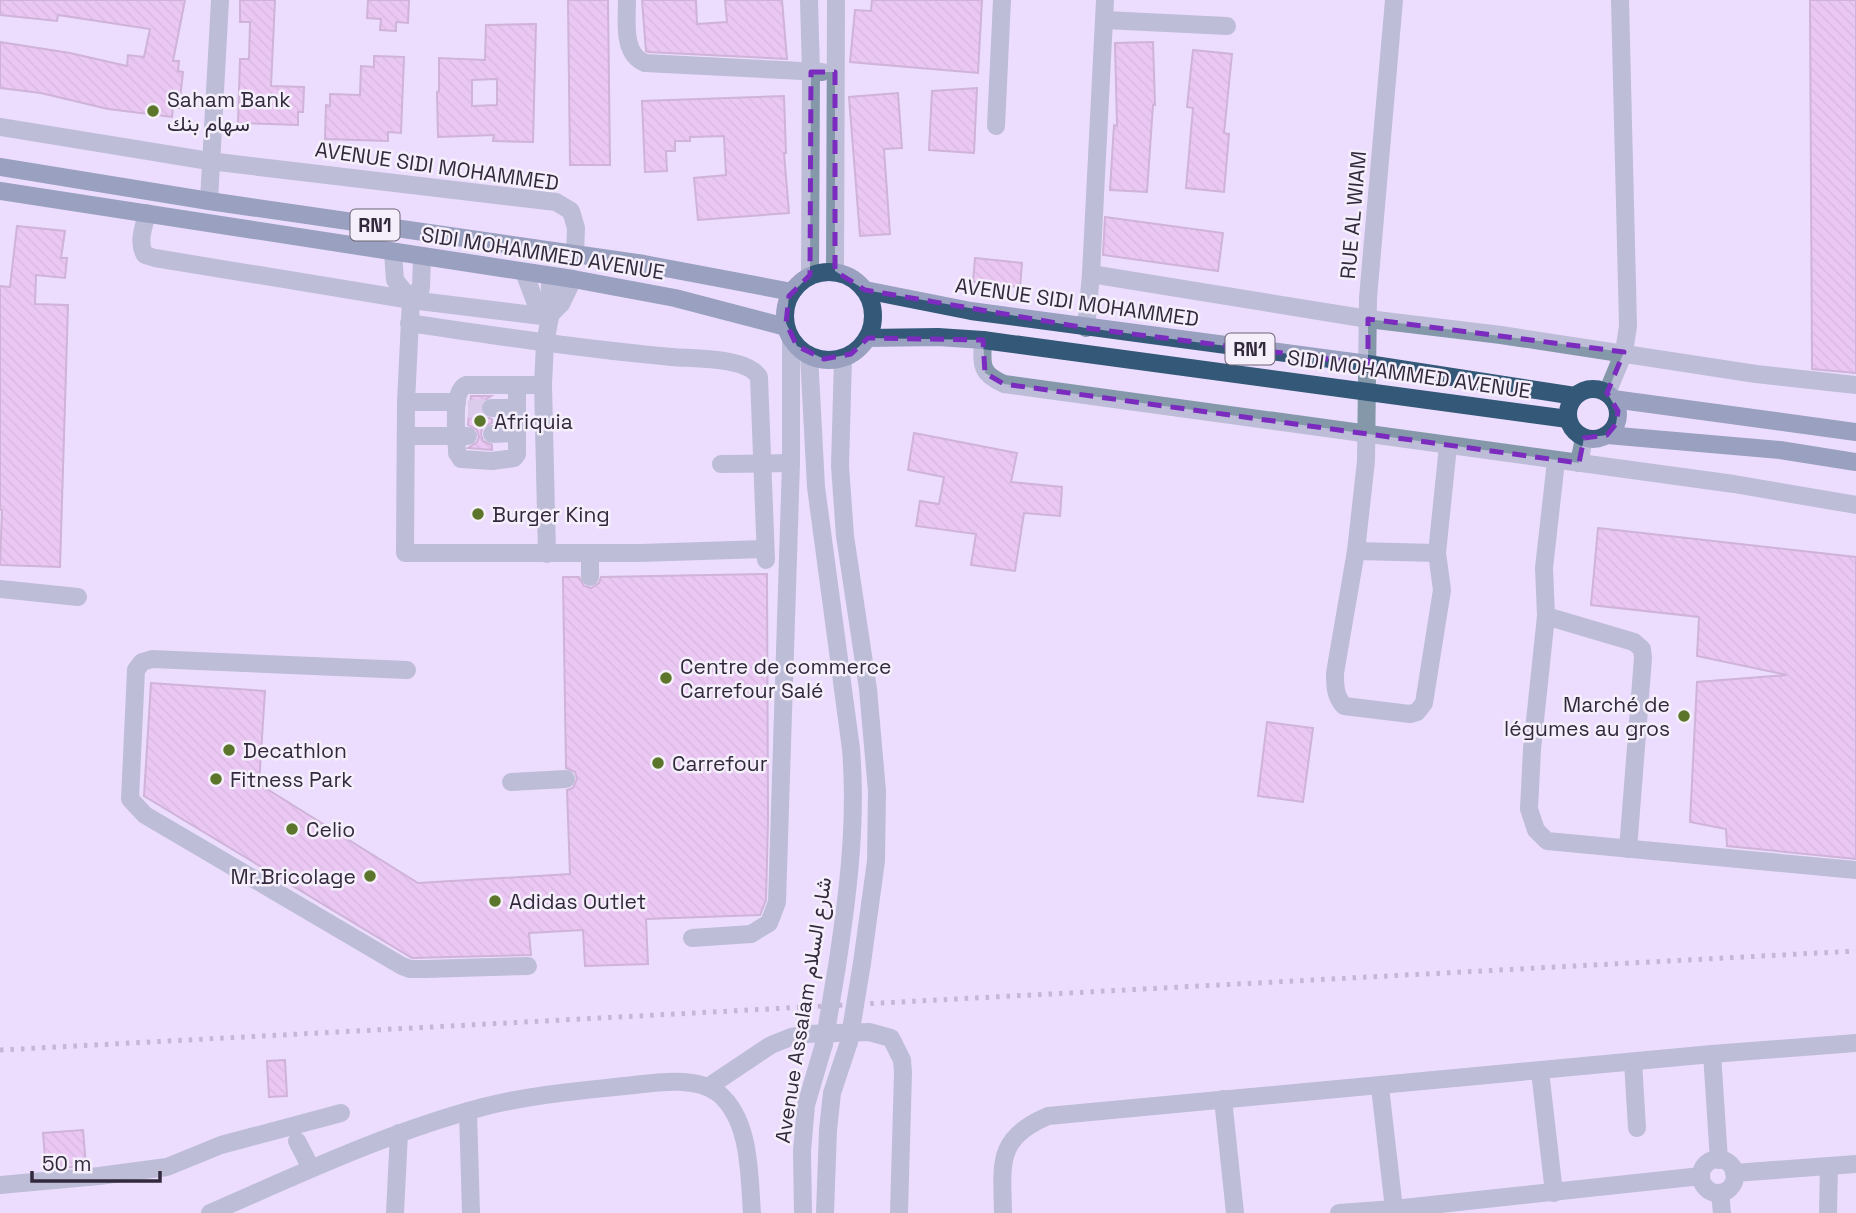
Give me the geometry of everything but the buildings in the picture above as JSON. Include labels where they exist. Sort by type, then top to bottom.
[{"type":"main road","name":"RN1","points":[[0,167],[209,201],[644,264],[792,292]]},
{"type":"main road","name":"SIDI MOHAMMED AVENUE","points":[[0,191],[573,279],[675,298],[789,333]]},
{"type":"main road","points":[[789,333],[785,309],[792,292],[810,276],[835,272]]},
{"type":"main road","name":"RN1","points":[[835,272],[854,279],[865,290]]},
{"type":"main road","points":[[810,355],[824,359],[843,358],[855,352],[867,338],[873,324],[873,314],[865,290]]},
{"type":"main road","name":"AVENUE SIDI MOHAMMED","points":[[865,290],[1086,328],[1368,364],[1575,396]]},
{"type":"main road","name":"RN1","points":[[789,333],[810,355]]},
{"type":"main road","name":"SIDI MOHAMMED AVENUE","points":[[867,338],[938,337],[983,340],[1568,419]]},
{"type":"main road","name":"RN1","points":[[1575,396],[1586,390],[1598,389],[1610,396],[1856,432]]},
{"type":"main road","points":[[1575,396],[1569,407],[1568,419],[1574,430],[1584,438],[1596,439],[1608,435],[1780,450],[1856,462]]},
{"type":"main road","points":[[1608,435],[1616,424],[1618,411],[1610,396]]},
{"type":"street","points":[[209,201],[209,161],[220,0]]},
{"type":"street","points":[[627,0],[627,33],[632,53],[638,60],[654,65],[835,72]]},
{"type":"street","points":[[809,0],[810,276]]},
{"type":"street","points":[[835,272],[836,0]]},
{"type":"street","points":[[996,126],[1002,0]]},
{"type":"street","points":[[1086,328],[1105,0]]},
{"type":"street","name":"RUE AL WIAM","points":[[1394,0],[1368,298],[1366,461],[1356,551],[1335,673],[1337,697],[1344,706],[1410,714],[1421,709],[1428,689],[1442,590],[1437,553],[1448,446]]},
{"type":"street","points":[[1610,396],[1624,352],[1628,326],[1620,0]]},
{"type":"street","points":[[1105,20],[1227,26]]},
{"type":"street","name":"AVENUE SIDI MOHAMMED","points":[[0,127],[209,161],[556,202],[571,211],[576,228],[575,256]]},
{"type":"street","points":[[148,213],[141,243],[145,255],[411,299],[550,316]]},
{"type":"street","points":[[393,252],[395,279],[411,299]]},
{"type":"street","points":[[409,323],[545,343],[719,361],[751,368],[759,377],[765,554],[405,553],[409,323],[411,299],[422,284],[422,256]]},
{"type":"street","points":[[524,272],[537,304],[550,316]]},
{"type":"street","points":[[1091,274],[1368,319],[1624,352],[1756,374],[1856,385]]},
{"type":"street","points":[[547,554],[543,385],[545,343],[550,316],[550,276]]},
{"type":"street","points":[[550,316],[561,304],[573,279]]},
{"type":"street","points":[[692,938],[751,934],[769,923],[777,902],[791,463],[789,333]]},
{"type":"street","points":[[983,340],[982,364],[985,373],[1004,384],[1734,484],[1856,505]]},
{"type":"street","name":"Avenue Assalam شارع السلام","points":[[803,1213],[802,1151],[806,1105],[824,1044],[837,966],[847,894],[853,786],[851,748],[816,488],[810,355]]},
{"type":"street","name":"Avenue Assalam شارع السلام","points":[[825,1213],[832,1093],[849,1042],[876,861],[877,790],[868,689],[845,536],[840,466],[843,358]]},
{"type":"street","points":[[517,385],[517,454],[514,458],[492,461],[461,459],[457,453],[462,436],[458,390],[466,385],[517,385],[543,385]]},
{"type":"street","points":[[406,402],[461,406]]},
{"type":"street","points":[[491,408],[516,408]]},
{"type":"street","points":[[492,434],[517,433]]},
{"type":"street","points":[[405,436],[462,436]]},
{"type":"street","points":[[1579,463],[1584,438]]},
{"type":"street","points":[[1556,460],[1544,568],[1546,616],[1530,773],[1529,809],[1536,830],[1547,841],[1856,870]]},
{"type":"street","points":[[721,464],[791,463]]},
{"type":"street","points":[[1356,551],[1437,553]]},
{"type":"street","points":[[590,552],[590,577]]},
{"type":"street","points":[[0,589],[78,597]]},
{"type":"street","points":[[1546,616],[1634,642],[1642,649],[1628,849]]},
{"type":"street","points":[[407,670],[152,659],[142,662],[136,670],[130,799],[145,814],[402,966],[418,969],[528,966]]},
{"type":"street","points":[[511,782],[566,779]]},
{"type":"street","points":[[708,1087],[771,1045],[791,1037],[869,1032],[891,1038],[902,1060],[903,1073],[899,1213]]},
{"type":"street","points":[[1003,1213],[1003,1159],[1007,1148],[1021,1129],[1048,1116],[1856,1042]]},
{"type":"street","points":[[1712,1054],[1719,1160]]},
{"type":"street","points":[[1633,1062],[1637,1128]]},
{"type":"street","points":[[1540,1071],[1554,1193]]},
{"type":"street","points":[[210,1213],[399,1133],[468,1111],[573,1091],[655,1082],[698,1084],[708,1087],[728,1103],[741,1131],[747,1155],[752,1213]]},
{"type":"street","points":[[1380,1087],[1394,1209]]},
{"type":"street","points":[[1223,1099],[1235,1213]]},
{"type":"street","points":[[468,1111],[471,1213]]},
{"type":"street","points":[[0,1185],[99,1177],[167,1167],[221,1144],[288,1138],[341,1113]]},
{"type":"street","points":[[395,1213],[399,1133]]},
{"type":"street","points":[[288,1138],[312,1168]]},
{"type":"street","points":[[1719,1160],[1728,1164],[1734,1173],[1731,1186],[1720,1193],[1708,1190],[1701,1176],[1706,1164],[1719,1160]]},
{"type":"street","points":[[1734,1173],[1856,1164]]},
{"type":"street","points":[[1828,1213],[1829,1166]]},
{"type":"street","points":[[1339,1213],[1507,1205],[1554,1193],[1701,1176]]},
{"type":"street","points":[[1720,1193],[1722,1213]]},
{"type":"highlighted area","points":[[811,72],[835,72],[835,271],[865,290],[1086,328],[1368,364],[1368,319],[1624,352],[1607,393],[1618,411],[1616,424],[1607,435],[1584,438],[1579,463],[1004,384],[985,373],[983,340],[868,338],[851,354],[824,359],[797,346],[786,323],[789,296],[810,275]]},
{"type":"tunnel","points":[[468,409],[491,408]]},
{"type":"railway","points":[[0,1050],[1856,951]]},
{"type":"place","name":"Saham Bank سهام بنك","points":[[153,111]]},
{"type":"place","name":"Afriquia","points":[[480,421]]},
{"type":"place","name":"Burger King","points":[[478,514]]},
{"type":"place","name":"Centre de commerce Carrefour Salé","points":[[666,678]]},
{"type":"place","name":"Marché de légumes au gros","points":[[1684,716]]},
{"type":"place","name":"Decathlon","points":[[229,750]]},
{"type":"place","name":"Carrefour","points":[[658,763]]},
{"type":"place","name":"Fitness Park","points":[[216,779]]},
{"type":"place","name":"Celio","points":[[292,829]]},
{"type":"place","name":"Mr.Bricolage","points":[[370,876]]},
{"type":"place","name":"Adidas Outlet","points":[[495,901]]}]
